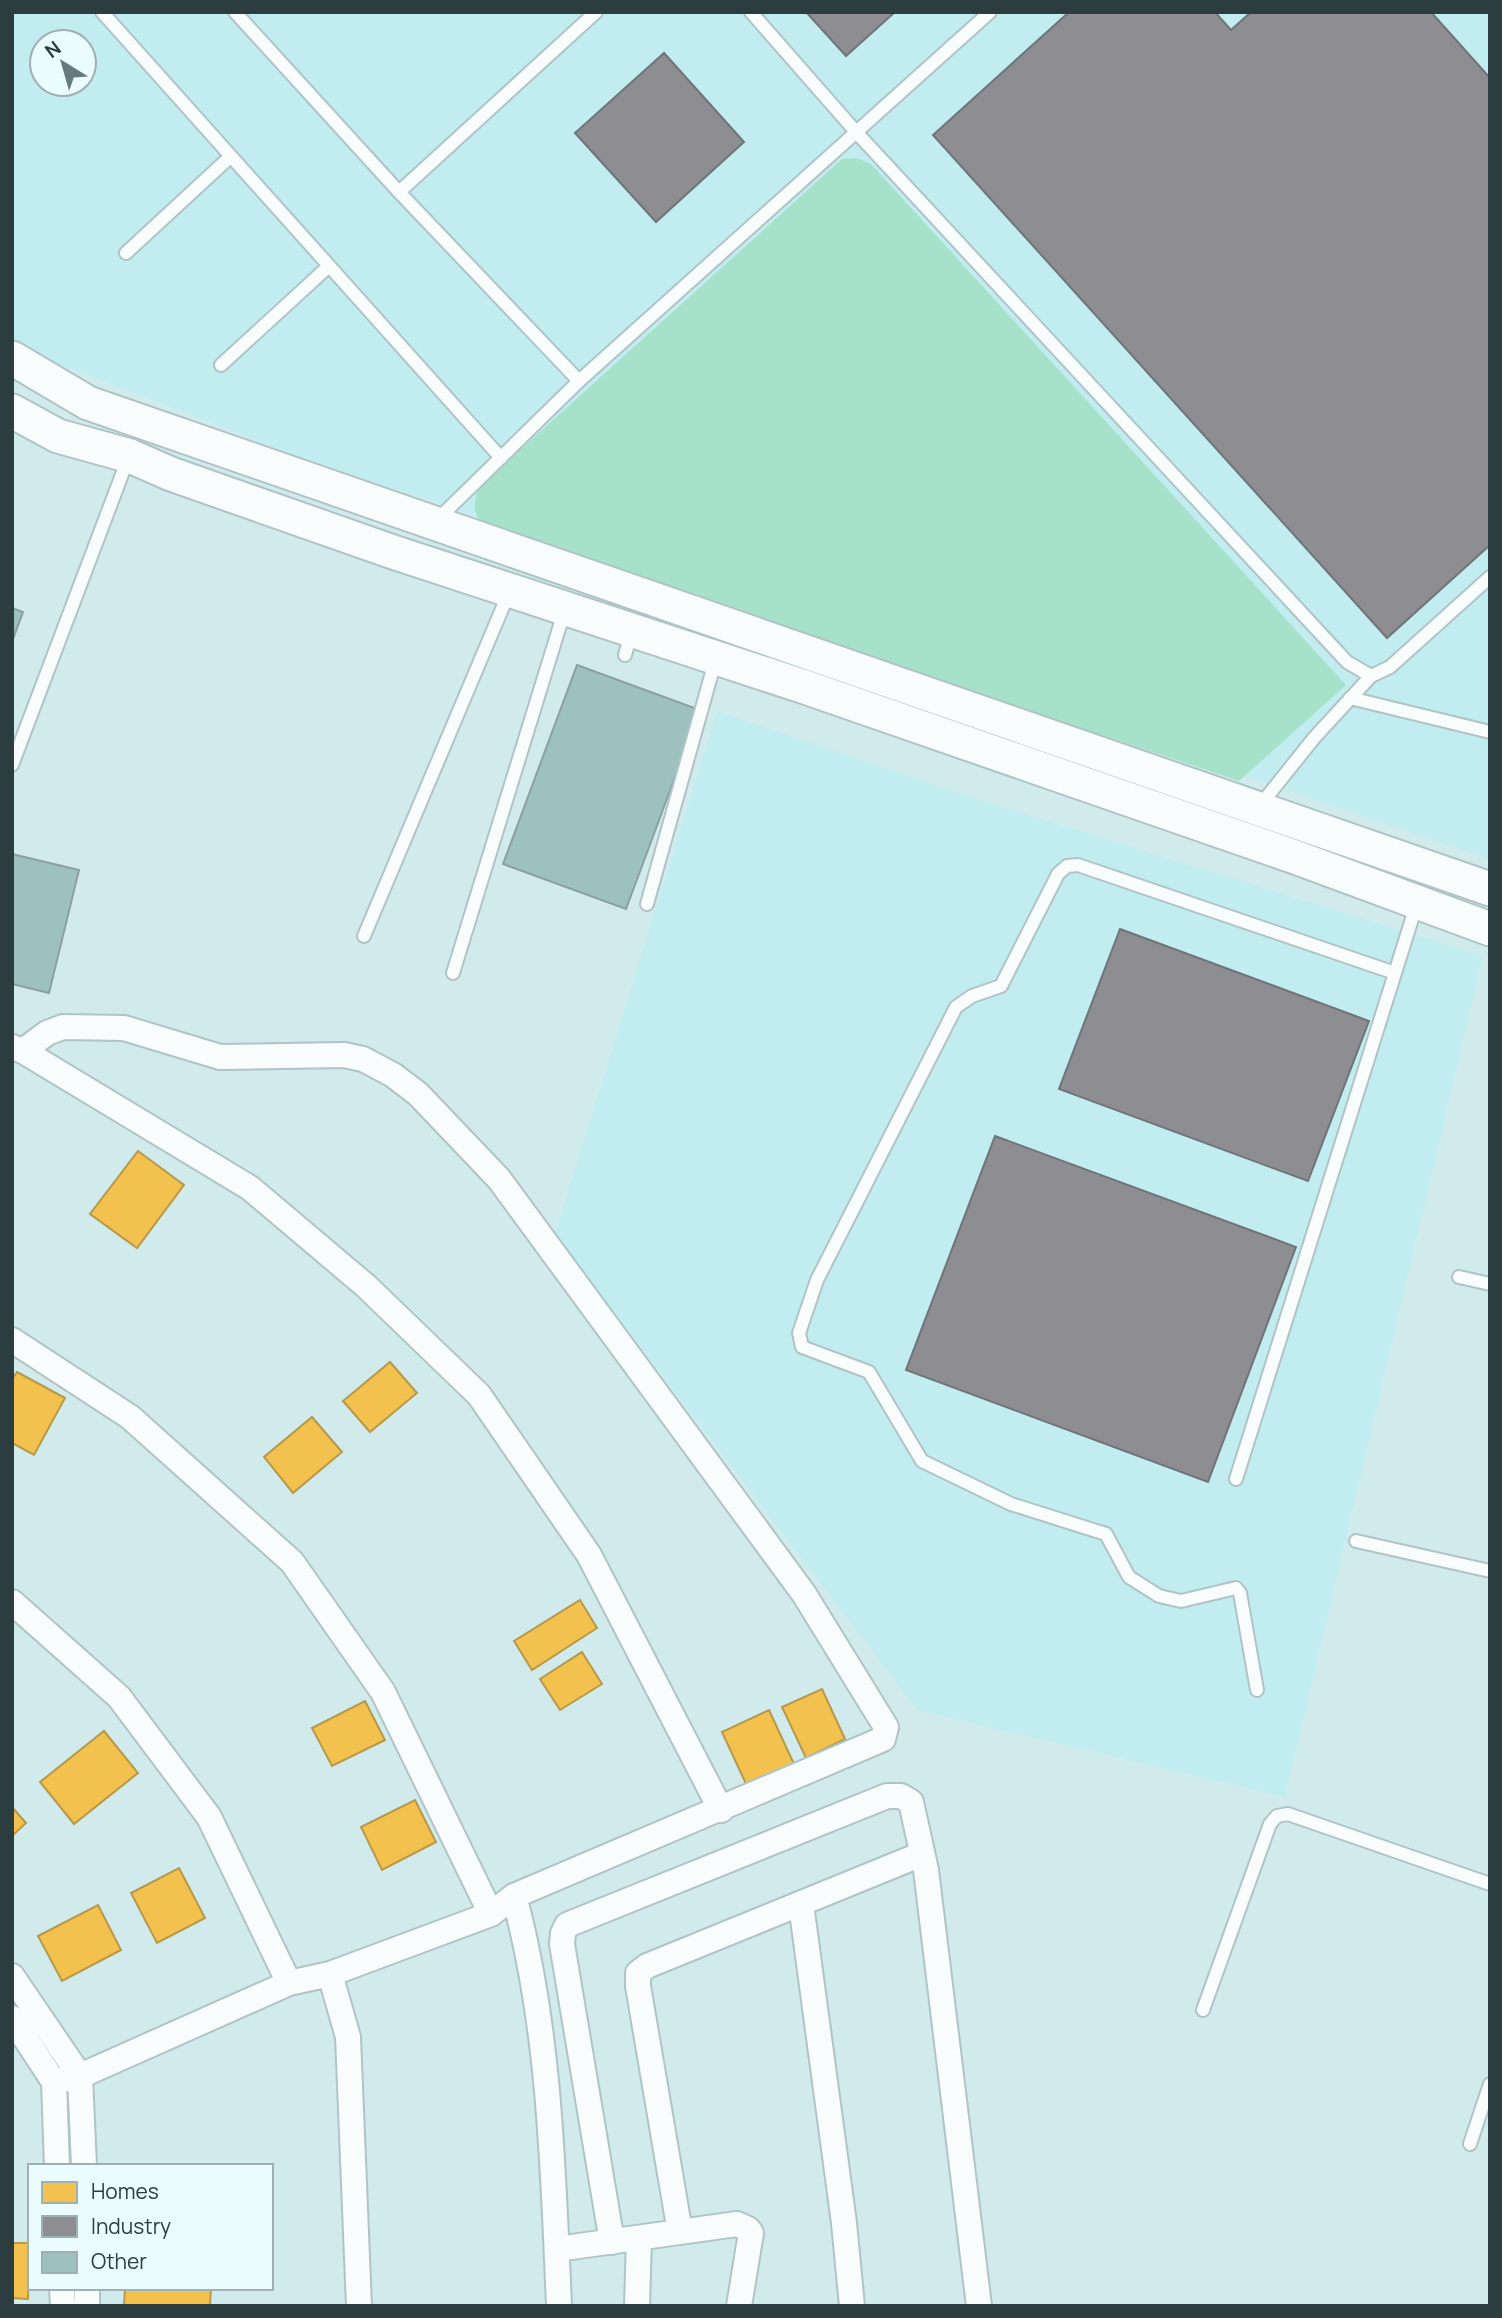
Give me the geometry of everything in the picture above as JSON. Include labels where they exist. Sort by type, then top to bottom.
[{"type":"street","points":[[12,358],[88,403],[1490,889]]},
{"type":"street","points":[[12,411],[58,436],[130,456],[171,474],[565,608],[628,642],[716,658],[1295,857],[1490,929]]},
{"type":"street","points":[[906,722],[916,690]]},
{"type":"street","points":[[18,1049],[63,1027],[124,1028],[219,1056],[344,1055],[363,1059],[393,1075],[418,1094],[499,1179],[804,1594],[886,1727],[883,1740],[514,1896],[491,1914],[330,1974],[289,1983],[80,2076],[54,2082]]},
{"type":"street","points":[[18,1049],[250,1188],[366,1286],[478,1395],[589,1555],[721,1810]]},
{"type":"street","points":[[12,1340],[130,1417],[292,1562],[383,1692],[491,1914]]},
{"type":"street","points":[[12,1602],[119,1697],[209,1817],[289,1983]]},
{"type":"street","points":[[612,2242],[562,1944],[567,1926],[887,1796],[901,1796],[911,1802],[926,1870],[979,2306]]},
{"type":"street","points":[[680,2232],[638,1973],[646,1966],[922,1854]]},
{"type":"street","points":[[514,1896],[526,1940],[548,2101],[559,2306]]},
{"type":"street","points":[[801,1904],[844,2223],[852,2306]]},
{"type":"street","points":[[330,1974],[348,2037],[359,2306]]},
{"type":"street","points":[[12,1976],[80,2076],[84,2164]]},
{"type":"street","points":[[12,2018],[54,2082],[57,2164]]},
{"type":"street","points":[[557,2249],[737,2224],[751,2233],[738,2306]]},
{"type":"street","points":[[637,2306],[639,2238]]},
{"type":"lane","points":[[102,12],[501,458]]},
{"type":"lane","points":[[235,12],[399,192],[579,381]]},
{"type":"lane","points":[[399,192],[596,12]]},
{"type":"lane","points":[[751,12],[858,133],[1347,662],[1370,676]]},
{"type":"lane","points":[[434,523],[579,381],[990,12]]},
{"type":"lane","points":[[126,253],[230,157]]},
{"type":"lane","points":[[221,365],[329,266]]},
{"type":"lane","points":[[12,765],[130,456]]},
{"type":"lane","points":[[1258,808],[1314,738],[1370,676],[1390,667],[1490,578]]},
{"type":"lane","points":[[365,936],[510,590]]},
{"type":"lane","points":[[453,973],[565,608]]},
{"type":"lane","points":[[647,904],[716,658]]},
{"type":"lane","points":[[1350,698],[1490,732]]},
{"type":"lane","points":[[1257,1690],[1240,1593],[1236,1588],[1181,1601],[1159,1596],[1129,1577],[1106,1534],[1011,1504],[922,1461],[869,1372],[802,1347],[799,1333],[817,1280],[956,1007],[972,996],[1001,986],[1058,874],[1067,866],[1077,865],[1395,973]]},
{"type":"lane","points":[[1236,1479],[1418,902]]},
{"type":"lane","points":[[1460,1277],[1490,1284]]},
{"type":"lane","points":[[1356,1541],[1490,1571]]},
{"type":"lane","points":[[1203,2010],[1270,1824],[1277,1816],[1288,1814],[1490,1884]]},
{"type":"lane","points":[[1470,2144],[1490,2084]]},
{"type":"shaded area","points":[[12,12],[1490,12],[1490,859],[303,458],[25,351],[12,340]]},
{"type":"shaded area","points":[[717,711],[967,796],[1483,956],[1285,1797],[917,1710],[555,1234]]},
{"type":"green space","points":[[856,158],[871,164],[1346,685],[1239,781],[493,531],[477,517],[475,502],[479,487],[842,159]]},
{"type":"building: Homes","points":[[138,1151],[184,1185],[137,1248],[90,1214]]},
{"type":"building: Homes","points":[[390,1362],[417,1393],[370,1432],[343,1401]]},
{"type":"building: Homes","points":[[17,1372],[65,1398],[34,1455],[12,1443],[12,1379]]},
{"type":"building: Homes","points":[[312,1417],[342,1452],[293,1493],[264,1457]]},
{"type":"building: Homes","points":[[580,1600],[597,1628],[532,1670],[514,1641]]},
{"type":"building: Homes","points":[[582,1652],[602,1684],[560,1710],[540,1679]]},
{"type":"building: Homes","points":[[822,1689],[845,1739],[806,1758],[782,1707]]},
{"type":"building: Homes","points":[[365,1701],[385,1740],[332,1766],[312,1728]]},
{"type":"building: Homes","points":[[769,1710],[794,1764],[747,1786],[722,1732]]},
{"type":"building: Homes","points":[[104,1731],[138,1773],[74,1824],[40,1782]]},
{"type":"building: Homes","points":[[415,1800],[436,1842],[382,1870],[361,1827]]},
{"type":"building: Homes","points":[[12,1807],[26,1823],[12,1836]]},
{"type":"building: Homes","points":[[179,1868],[205,1918],[157,1943],[131,1893]]},
{"type":"building: Homes","points":[[98,1905],[121,1950],[62,1981],[38,1936]]},
{"type":"building: Homes","points":[[12,2243],[28,2243],[28,2299],[12,2298]]},
{"type":"building: Homes","points":[[125,2290],[211,2290],[210,2306],[124,2306]]},
{"type":"building: Industry","points":[[806,12],[895,12],[846,56]]},
{"type":"building: Industry","points":[[1069,12],[1215,12],[1231,30],[1251,12],[1431,12],[1490,78],[1490,545],[1387,638],[933,135]]},
{"type":"building: Industry","points":[[664,53],[744,142],[656,222],[575,133]]},
{"type":"building: Industry","points":[[1120,929],[1369,1021],[1308,1181],[1059,1089]]},
{"type":"building: Industry","points":[[995,1136],[1296,1247],[1208,1482],[906,1370]]},
{"type":"building: Other","points":[[12,608],[23,612],[12,642]]},
{"type":"building: Other","points":[[577,665],[700,710],[626,909],[503,864]]},
{"type":"building: Other","points":[[12,854],[79,870],[49,993],[12,984]]}]
